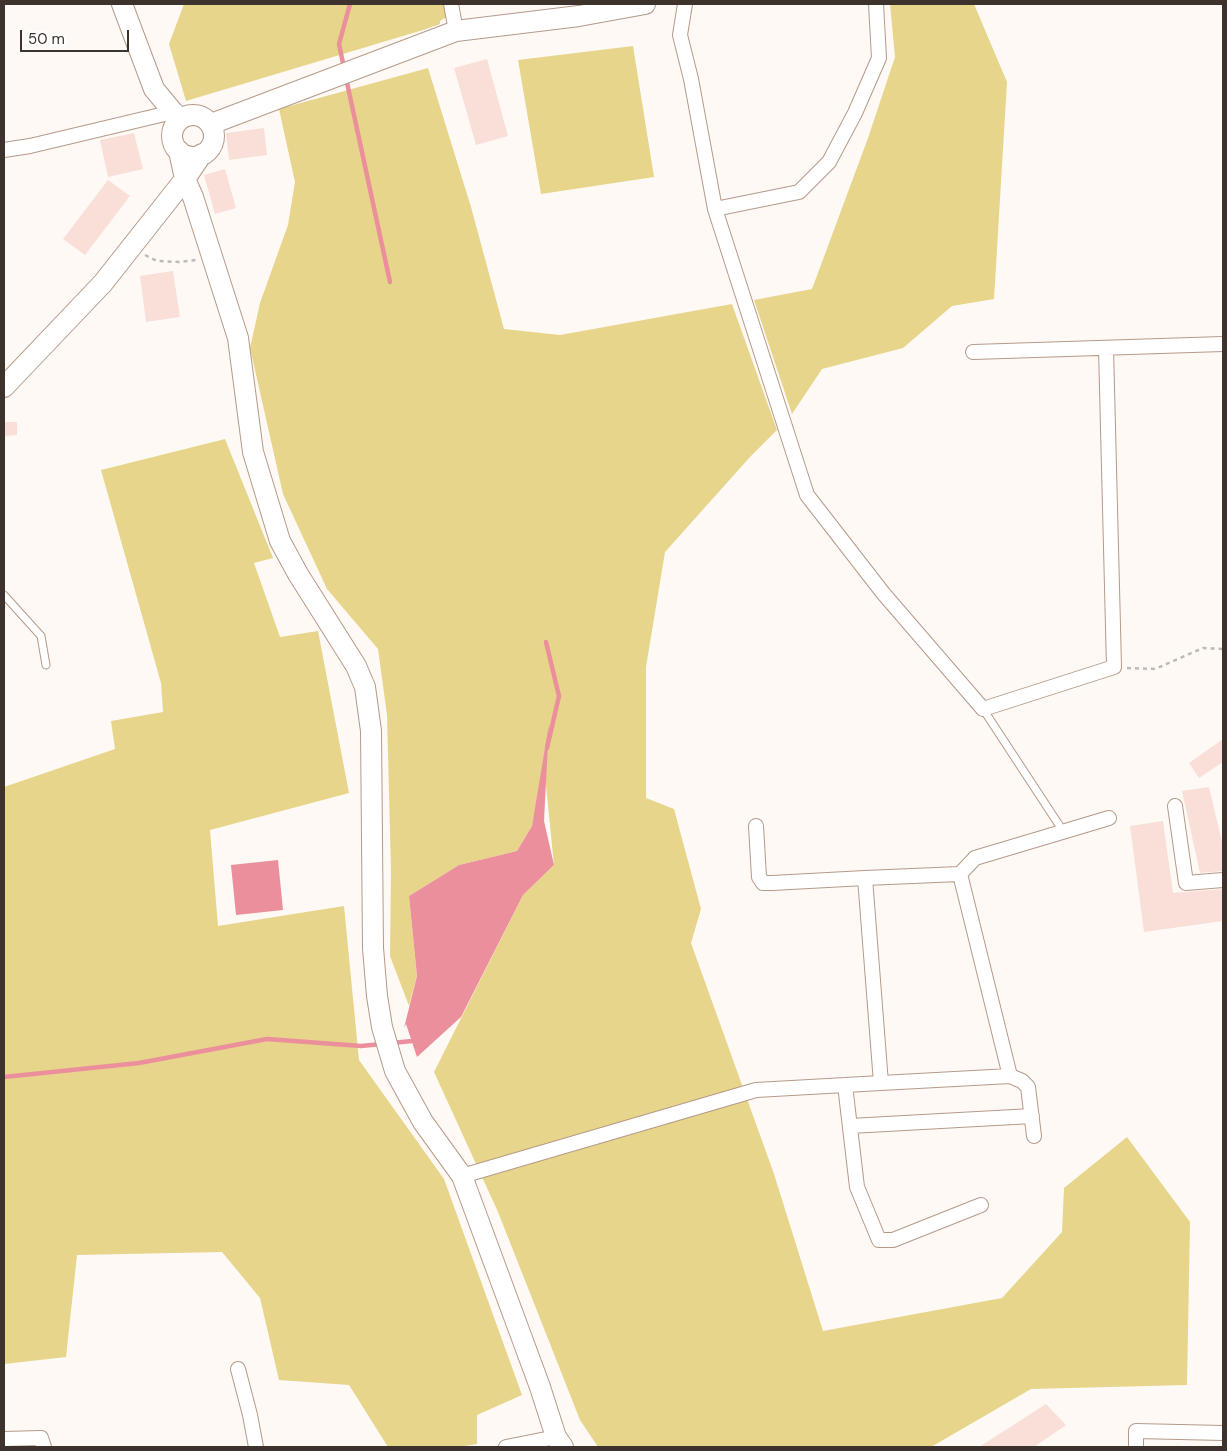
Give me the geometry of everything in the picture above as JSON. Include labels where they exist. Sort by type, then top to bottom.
[{"type":"street","points":[[122,4],[154,89],[177,116],[173,141],[180,151],[185,179],[238,338],[252,452],[280,541],[298,574],[356,666],[365,688],[371,732],[373,948],[376,996],[382,1027],[395,1071],[423,1122],[462,1176],[560,1442],[506,1447]]},
{"type":"street","points":[[451,4],[456,31]]},
{"type":"street","points":[[211,124],[456,31],[579,16],[645,4]]},
{"type":"street","points":[[685,4],[680,35],[691,79],[715,209],[807,495],[883,593],[983,709],[1114,668],[1106,348]]},
{"type":"street","points":[[715,209],[799,192],[828,162],[855,113],[880,58],[876,4]]},
{"type":"street","points":[[4,150],[177,116],[194,115],[206,119],[214,131],[212,145],[202,154],[185,179],[103,283],[4,387]]},
{"type":"street","points":[[180,151],[190,156],[202,154]]},
{"type":"street","points":[[973,352],[1223,344]]},
{"type":"street","points":[[1175,806],[1186,882],[1223,880]]},
{"type":"street","points":[[756,826],[759,878],[763,883],[772,884],[960,874],[975,858],[1109,818]]},
{"type":"street","points":[[960,874],[1010,1076]]},
{"type":"street","points":[[865,878],[881,1083]]},
{"type":"street","points":[[462,1176],[756,1090],[1010,1076],[1022,1081],[1028,1087],[1034,1136]]},
{"type":"street","points":[[845,1085],[858,1188],[879,1240],[892,1240],[982,1205]]},
{"type":"street","points":[[850,1126],[1032,1116]]},
{"type":"street","points":[[238,1369],[256,1447]]},
{"type":"street","points":[[1136,1447],[1136,1431],[1223,1433]]},
{"type":"street","points":[[4,1439],[41,1438],[44,1447]]},
{"type":"lane","points":[[4,595],[41,636],[46,665]]},
{"type":"lane","points":[[983,709],[1063,831]]},
{"type":"path","points":[[131,248],[157,261],[180,262],[212,259]]},
{"type":"path","points":[[1114,668],[1155,669],[1203,648],[1223,648]]},
{"type":"shaded area","points":[[184,4],[449,4],[450,15],[440,21],[440,24],[423,30],[186,101],[169,44]]},
{"type":"shaded area","points":[[890,4],[974,4],[1007,82],[994,299],[952,306],[903,348],[822,369],[792,414],[754,300],[812,289],[868,138],[895,57]]},
{"type":"shaded area","points":[[633,46],[654,177],[541,194],[518,60]]},
{"type":"shaded area","points":[[428,68],[471,207],[504,329],[560,335],[732,304],[777,430],[750,457],[665,552],[646,667],[646,798],[674,809],[701,909],[691,943],[774,1174],[823,1331],[1002,1298],[1062,1232],[1064,1188],[1127,1137],[1190,1222],[1187,1385],[1031,1389],[931,1447],[598,1447],[580,1420],[498,1212],[434,1072],[523,895],[554,865],[544,766],[532,826],[517,851],[459,865],[409,896],[417,976],[409,1006],[390,956],[391,871],[387,715],[378,649],[327,589],[283,494],[250,348],[260,303],[288,225],[295,182],[279,109]]},
{"type":"shaded area","points":[[225,439],[273,558],[254,563],[280,637],[318,631],[349,793],[210,830],[218,926],[344,906],[359,1060],[444,1179],[522,1395],[477,1415],[477,1444],[458,1447],[388,1447],[349,1385],[279,1380],[260,1298],[222,1252],[77,1255],[66,1357],[4,1364],[4,787],[115,749],[111,721],[163,712],[161,683],[101,470]]},
{"type":"shaded area","points":[[549,724],[544,821],[554,865],[523,895],[461,1017],[417,1057],[406,1024],[404,1028],[417,976],[409,896],[459,865],[517,851],[532,826]]},
{"type":"shaded area","points":[[278,860],[283,910],[236,915],[231,865]]},
{"type":"building","points":[[487,59],[508,136],[476,145],[454,68]]},
{"type":"building","points":[[264,128],[267,155],[229,160],[226,133]]},
{"type":"building","points":[[134,133],[143,169],[108,177],[100,140]]},
{"type":"building","points":[[225,169],[236,208],[215,214],[204,175]]},
{"type":"building","points":[[108,180],[130,196],[85,255],[63,239]]},
{"type":"building","points":[[173,271],[180,317],[146,322],[140,276]]},
{"type":"building","points":[[4,422],[17,422],[17,435],[4,436]]},
{"type":"building","points":[[1223,739],[1223,762],[1199,778],[1189,763]]},
{"type":"building","points":[[1209,787],[1223,846],[1223,871],[1200,873],[1182,791]]},
{"type":"building","points":[[1163,821],[1173,893],[1223,889],[1223,921],[1144,932],[1130,826]]},
{"type":"building","points":[[1046,1404],[1066,1425],[1034,1447],[979,1447]]},
{"type":"waterway","points":[[344,68],[339,44],[350,4]]},
{"type":"waterway","points":[[346,78],[390,282]]},
{"type":"waterway","points":[[546,642],[559,696],[547,748]]},
{"type":"waterway","points":[[392,1043],[412,1041],[415,1038]]},
{"type":"waterway","points":[[4,1077],[139,1063],[267,1039],[361,1046],[382,1044]]}]
